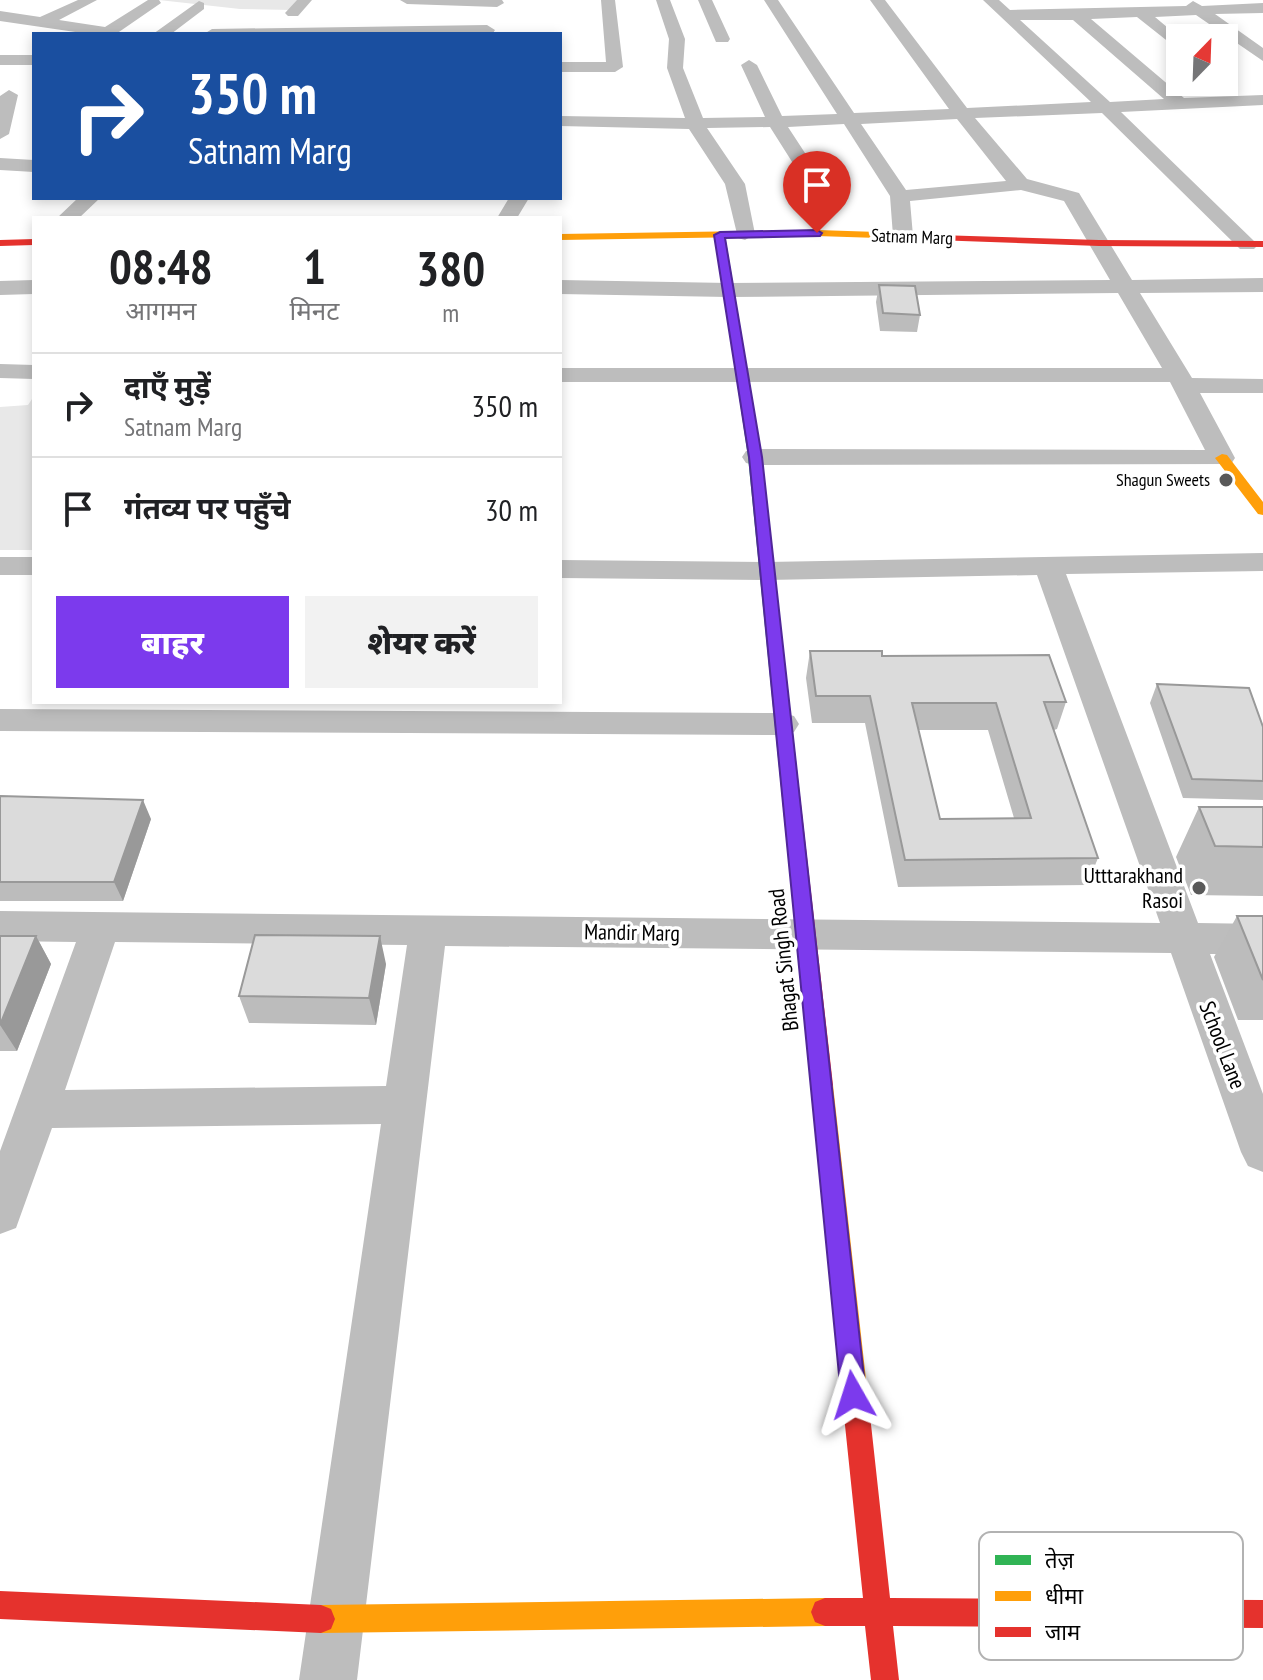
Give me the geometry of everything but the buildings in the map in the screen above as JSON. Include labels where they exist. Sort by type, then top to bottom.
[{"type":"street","points":[[42,22],[90,0]]},
{"type":"street","points":[[305,0],[285,13],[317,12]]},
{"type":"street","points":[[562,67],[615,67],[608,0]]},
{"type":"street","points":[[663,0],[677,39],[675,68],[682,102],[735,184],[745,234]]},
{"type":"street","points":[[705,0],[722,39]]},
{"type":"street","points":[[771,0],[900,196],[903,236]]},
{"type":"street","points":[[877,0],[962,114],[1017,179],[1016,183]]},
{"type":"street","points":[[990,0],[1255,244]]},
{"type":"street","points":[[1185,0],[1263,56]]},
{"type":"street","points":[[356,12],[348,32],[487,32],[497,2],[403,6]]},
{"type":"street","points":[[108,32],[154,3]]},
{"type":"street","points":[[0,14],[20,4]]},
{"type":"street","points":[[429,31],[447,5]]},
{"type":"street","points":[[164,32],[199,6]]},
{"type":"street","points":[[1007,15],[1263,8]]},
{"type":"street","points":[[1141,13],[1166,34]]},
{"type":"street","points":[[0,14],[100,32]]},
{"type":"street","points":[[213,32],[227,15]]},
{"type":"street","points":[[1077,15],[1180,104]]},
{"type":"street","points":[[0,60],[32,60]]},
{"type":"street","points":[[749,65],[776,122],[827,202]]},
{"type":"street","points":[[5,133],[10,95]]},
{"type":"street","points":[[562,123],[776,122],[1254,100],[1263,114]]},
{"type":"street","points":[[0,164],[32,166]]},
{"type":"street","points":[[900,196],[1005,187],[1016,183],[1072,197],[1222,458],[1263,511]]},
{"type":"street","points":[[69,216],[88,200]]},
{"type":"street","name":"Satnam Marg","points":[[562,237],[745,234],[1255,244]]},
{"type":"street","name":"Bhagat Singh Road","points":[[720,235],[755,457],[885,1680]]},
{"type":"street","points":[[0,243],[32,242]]},
{"type":"street","points":[[562,287],[728,290],[1263,285]]},
{"type":"street","points":[[0,288],[32,287]]},
{"type":"street","points":[[0,371],[32,372]]},
{"type":"street","points":[[562,375],[1179,380],[1263,386]]},
{"type":"street","points":[[755,457],[1249,458]]},
{"type":"street","points":[[562,569],[767,571],[1263,562]]},
{"type":"street","points":[[0,566],[32,566]]},
{"type":"street","name":"School Lane","points":[[1049,567],[1263,1152]]},
{"type":"street","points":[[0,720],[782,724]]},
{"type":"street","name":"Mandir Marg","points":[[0,926],[1263,939]]},
{"type":"street","points":[[0,1213],[101,927]]},
{"type":"street","points":[[328,1680],[428,930]]},
{"type":"street","points":[[37,1109],[405,1105]]},
{"type":"street","points":[[0,1605],[336,1620],[979,1612]]},
{"type":"street","points":[[1243,1614],[1263,1614]]},
{"type":"shaded area","points":[[159,0],[306,0],[293,10],[240,9]]},
{"type":"shaded area","points":[[32,399],[32,550],[0,550],[0,407],[28,405]]},
{"type":"traffic: fast","points":[[720,235],[755,457],[789,778]]},
{"type":"traffic: slow","points":[[562,237],[878,235]]},
{"type":"traffic: slow","points":[[1222,458],[1263,511]]},
{"type":"traffic: slow","points":[[822,1085],[856,1406]]},
{"type":"traffic: slow","points":[[321,1619],[825,1612]]},
{"type":"traffic: jam","points":[[878,235],[1099,243],[1263,244]]},
{"type":"traffic: jam","points":[[0,243],[32,242]]},
{"type":"traffic: jam","points":[[789,778],[822,1085]]},
{"type":"traffic: jam","points":[[856,1406],[885,1680]]},
{"type":"traffic: jam","points":[[0,1605],[321,1619]]},
{"type":"traffic: jam","points":[[825,1612],[979,1613]]},
{"type":"traffic: jam","points":[[1243,1614],[1263,1614]]},
{"type":"place","name":"Shagun Sweets","points":[[1226,480]]},
{"type":"place","name":"Utttarakhand Rasoi","points":[[1199,888]]},
{"type":"route","points":[[817,233],[720,235],[755,457],[853,1395]]}]
